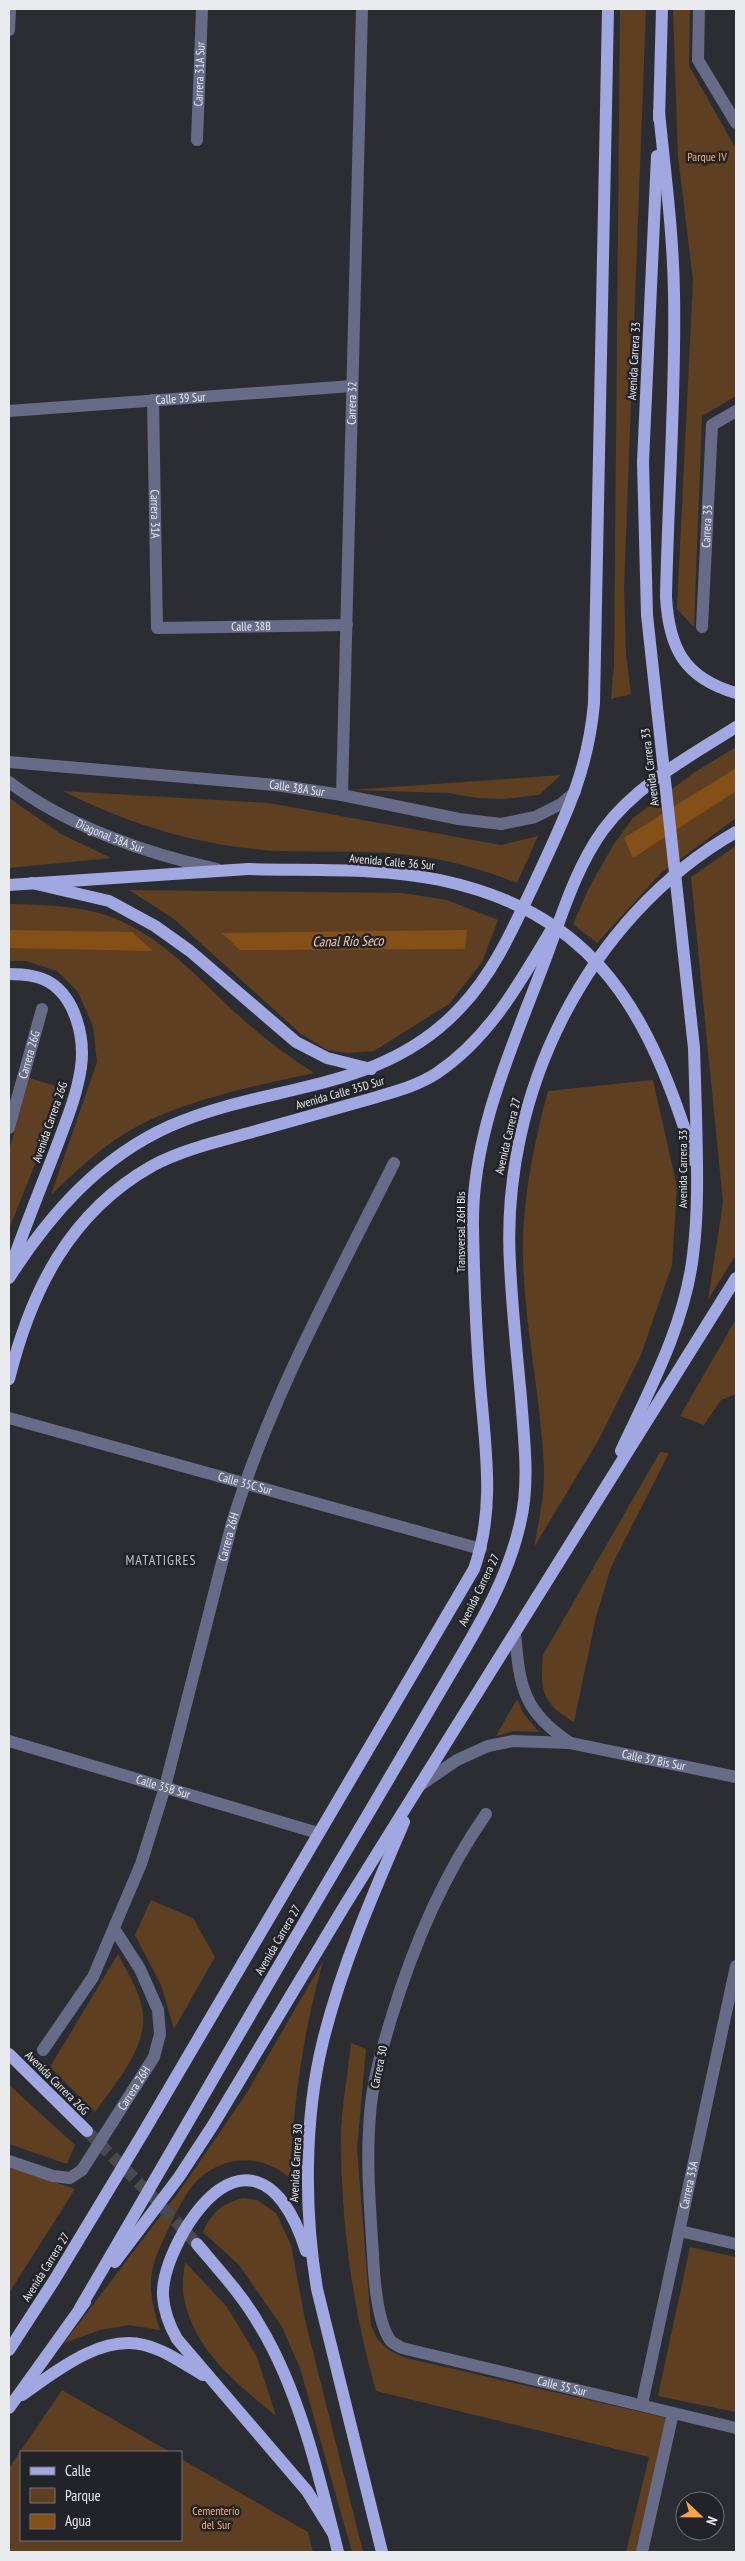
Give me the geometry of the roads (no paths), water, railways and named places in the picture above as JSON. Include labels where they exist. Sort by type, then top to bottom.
[{"type":"main road","points":[[32,883],[109,901],[155,926],[190,951],[296,1042],[327,1058],[371,1069],[426,1038],[461,1007],[485,977],[505,945],[575,792],[585,764],[594,703],[608,9]]},
{"type":"main road","name":"Avenida Carrera 33","points":[[597,1503],[653,1383],[677,1323],[693,1256],[698,1181],[693,1038],[647,616],[643,462],[662,9]]},
{"type":"main road","points":[[659,112],[672,246],[674,293],[667,620],[674,646],[685,665],[704,680],[736,693]]},
{"type":"main road","points":[[568,899],[591,849],[604,829],[621,810],[641,791],[679,762],[736,727]]},
{"type":"main road","name":"Avenida Carrera 27","points":[[80,2308],[320,1894],[466,1649],[505,1573],[522,1520],[525,1465],[509,1226],[511,1182],[517,1147],[532,1092],[550,1045],[567,1009],[610,942],[635,914],[692,861],[736,832]]},
{"type":"main road","name":"Avenida Calle 36 Sur","points":[[9,885],[220,870],[366,872],[413,876],[469,888],[507,901],[535,914],[587,950],[604,968],[629,1002],[654,1049],[671,1089],[685,1130],[698,1181]]},
{"type":"main road","name":"Avenida Calle 35D Sur","points":[[9,1379],[31,1306],[44,1277],[65,1244],[97,1208],[124,1184],[152,1166],[184,1152],[377,1097],[406,1088],[436,1074],[470,1047],[493,1021],[522,979],[568,899]]},
{"type":"main road","name":"Transversal 26H Bis","points":[[481,1549],[487,1514],[488,1484],[479,1362],[473,1228],[474,1193],[488,1113],[568,899]]},
{"type":"main road","name":"Avenida Carrera 26G","points":[[9,974],[28,975],[50,982],[58,990],[74,1012],[80,1030],[81,1065],[69,1113],[9,1276]]},
{"type":"main road","name":"Avenida Calle 35D Sur","points":[[9,1276],[59,1207],[92,1176],[129,1147],[171,1126],[211,1112],[371,1069]]},
{"type":"main road","name":"Avenida Carrera 27","points":[[11,2404],[178,2177],[213,2125],[419,1786],[736,1278]]},
{"type":"main road","name":"Avenida Carrera 27","points":[[9,2350],[143,2132],[461,1593],[481,1549]]},
{"type":"main road","name":"Avenida Carrera 30","points":[[382,2552],[317,2289],[309,2222],[309,2160],[315,2086],[322,2043],[353,1944],[419,1786]]},
{"type":"main road","name":"Avenida Carrera 26G","points":[[9,2054],[86,2132]]},
{"type":"main road","points":[[317,2289],[300,2232],[291,2213],[277,2194],[258,2182],[242,2180],[225,2184],[212,2194],[194,2216],[176,2246],[166,2275],[163,2294],[171,2328],[211,2379],[307,2491],[333,2533]]},
{"type":"main road","points":[[197,2244],[235,2290],[259,2324],[278,2358],[296,2406],[338,2552]]},
{"type":"main road","points":[[11,2404],[50,2376],[86,2355],[101,2348],[130,2342],[163,2352],[211,2379]]},
{"type":"street","points":[[9,30],[10,9]]},
{"type":"street","name":"Carrera 31A Sur","points":[[197,140],[202,9]]},
{"type":"street","name":"Carrera 32","points":[[342,795],[362,9]]},
{"type":"street","points":[[699,9],[698,60],[736,123]]},
{"type":"street","name":"Calle 39 Sur","points":[[9,411],[352,386]]},
{"type":"street","name":"Carrera 31A","points":[[154,400],[157,628]]},
{"type":"street","name":"Carrera 33","points":[[702,627],[712,425],[736,411]]},
{"type":"street","name":"Calle 38B","points":[[157,628],[346,625]]},
{"type":"street","name":"Calle 38A Sur","points":[[9,762],[276,785],[342,795],[459,820],[501,824],[519,822],[542,814],[575,792]]},
{"type":"street","name":"Diagonal 38A Sur","points":[[9,782],[60,813],[114,838],[156,854],[220,870]]},
{"type":"street","name":"Carrera 26G","points":[[9,1128],[42,1009]]},
{"type":"street","name":"Carrera 26H","points":[[43,2050],[93,1977],[142,1864],[165,1788],[232,1523],[244,1483],[290,1370],[394,1163]]},
{"type":"street","name":"Calle 35C Sur","points":[[9,1418],[481,1549]]},
{"type":"street","name":"Calle 37 Bis Sur","points":[[515,1634],[519,1675],[526,1696],[539,1718],[570,1743]]},
{"type":"street","name":"Calle 35B Sur","points":[[9,1742],[318,1833]]},
{"type":"street","name":"Calle 37 Bis Sur","points":[[419,1786],[456,1760],[488,1746],[513,1742],[570,1743],[736,1777]]},
{"type":"street","name":"Carrera 30","points":[[390,2341],[383,2325],[374,2268],[368,2188],[370,2114],[382,2048],[404,1976],[431,1908],[469,1839],[486,1814]]},
{"type":"street","name":"Carrera 26H","points":[[9,2161],[53,2176],[70,2178],[82,2170],[154,2057],[160,2034],[158,2010],[140,1969],[115,1930]]},
{"type":"street","name":"Carrera 33A","points":[[642,2404],[736,1966]]},
{"type":"street","points":[[680,2231],[736,2244]]},
{"type":"street","name":"Calle 35 Sur","points":[[390,2341],[402,2348],[416,2352],[642,2404],[736,2428]]},
{"type":"street","points":[[642,2552],[673,2413]]},
{"type":"water","points":[[736,768],[736,791],[633,858],[624,838]]},
{"type":"water","points":[[9,930],[132,932],[153,951],[9,948]]},
{"type":"water","name":"Canal Río Seco","points":[[467,930],[465,949],[240,950],[222,933]]},
{"type":"tunnel","points":[[87,2131],[197,2244]]},
{"type":"district","name":"MATATIGRES","points":[[161,1560]]},
{"type":"park label","name":"Parque IV","points":[[707,157]]},
{"type":"park label","name":"Cementerio del Sur","points":[[216,2518]]}]
